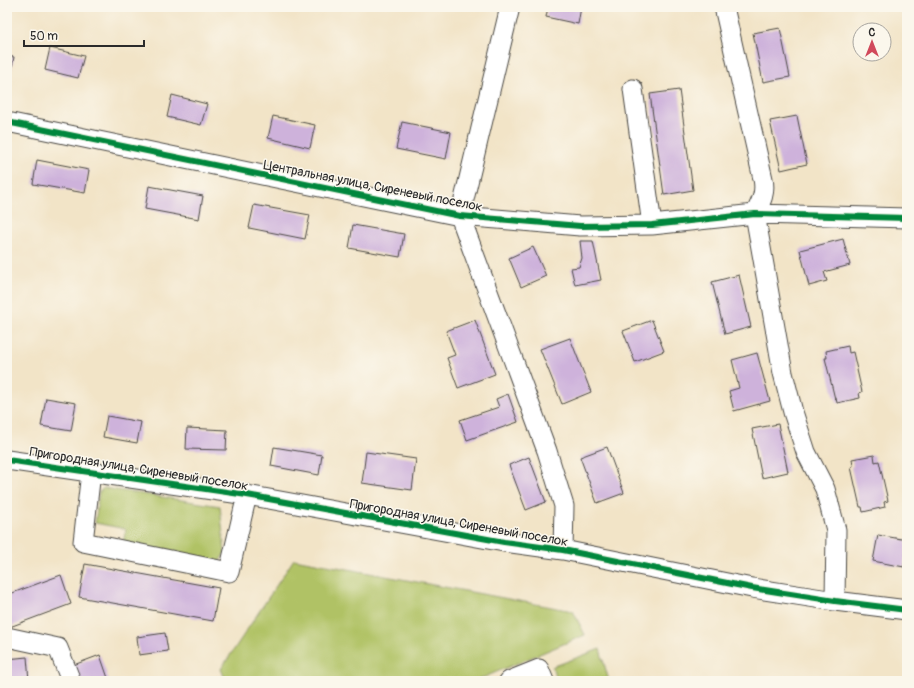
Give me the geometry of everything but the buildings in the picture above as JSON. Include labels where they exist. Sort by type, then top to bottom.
[{"type":"street","points":[[510,7],[460,216],[547,452],[564,506],[563,550]]},
{"type":"street","points":[[724,7],[764,184],[763,197],[755,214],[783,373],[793,412],[806,452],[825,490],[836,530],[835,601]]},
{"type":"street","points":[[634,89],[652,225]]},
{"type":"street","name":"Центральная улица, Сиреневый поселок","points":[[7,122],[460,216],[580,226],[652,225],[755,214],[907,218]]},
{"type":"street","name":"Пригородная улица, Сиреневый поселок","points":[[7,460],[247,495],[504,542],[563,550],[752,588],[835,601],[907,610]]},
{"type":"street","points":[[91,472],[83,542],[229,572],[247,495]]},
{"type":"street","points":[[7,637],[58,648],[71,681]]},
{"type":"street","points":[[509,681],[539,669],[544,681]]},
{"type":"green space","points":[[104,488],[220,506],[225,553],[219,562],[123,543],[126,529],[95,523],[99,492]]},
{"type":"green space","points":[[294,559],[573,611],[585,635],[475,681],[226,681],[221,669]]},
{"type":"green space","points":[[600,649],[609,681],[558,681],[552,667]]},
{"type":"cycle path","points":[[7,122],[460,216],[580,226],[652,225],[755,214],[907,218]]},
{"type":"cycle path","points":[[7,460],[247,495],[504,542],[563,550],[752,588],[835,601],[907,610]]}]
